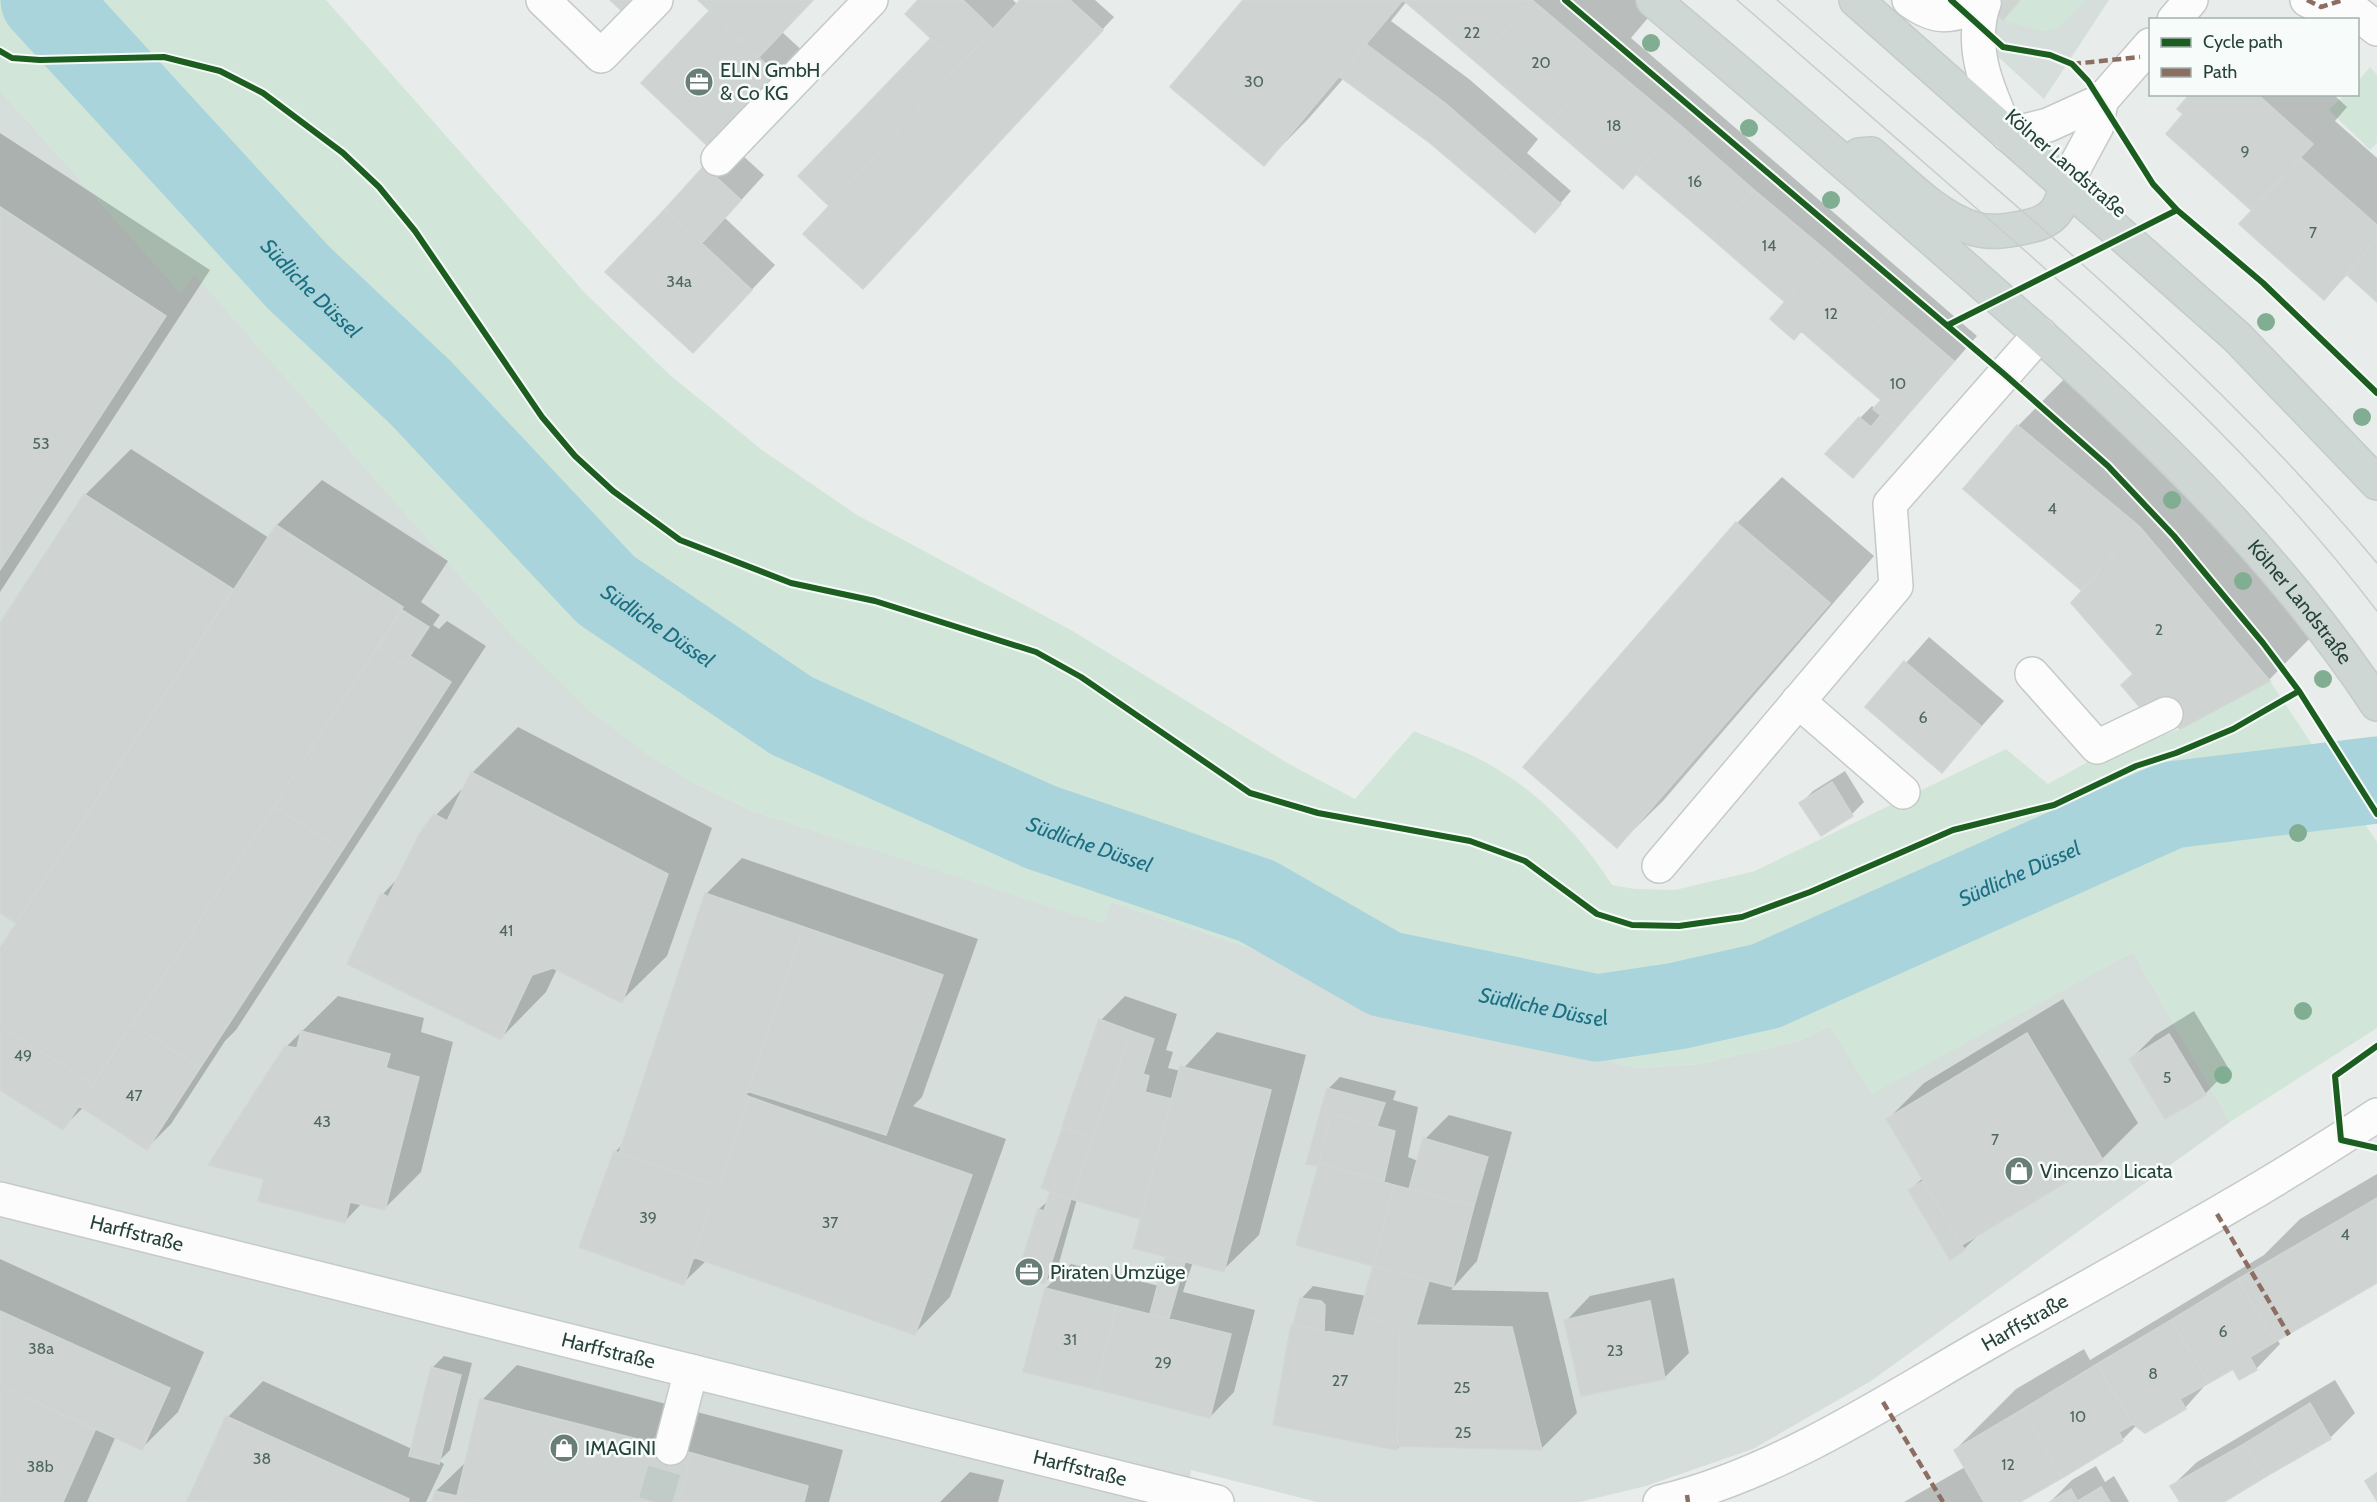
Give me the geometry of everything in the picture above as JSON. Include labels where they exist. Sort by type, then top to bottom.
[{"type":"main road","name":"Kölner Landstraße","points":[[1653,0],[1840,156],[2124,410],[2229,516],[2308,607],[2377,704]]},
{"type":"main road","name":"Kölner Landstraße","points":[[1856,0],[2237,337],[2377,483]]},
{"type":"main road","points":[[1840,156],[1871,154],[1929,204],[1976,230],[2004,232],[2036,225],[2058,211],[2064,201],[2065,185]]},
{"type":"street","points":[[543,0],[601,56],[656,0]]},
{"type":"street","points":[[718,159],[871,0]]},
{"type":"street","points":[[1909,0],[1925,12],[1945,16],[1984,3],[1977,23],[1980,63],[1988,90],[2008,135],[2048,125],[2101,101],[2149,47]]},
{"type":"street","points":[[2176,18],[2191,0]]},
{"type":"street","points":[[2307,0],[2321,7],[2343,0],[2377,29]]},
{"type":"street","points":[[2065,185],[2097,126],[2101,101]]},
{"type":"street","points":[[1659,866],[1896,586],[1890,504],[2040,334]]},
{"type":"street","points":[[2032,674],[2097,747],[2166,714]]},
{"type":"street","points":[[1798,701],[1903,792]]},
{"type":"street","name":"Harffstraße","points":[[1660,1502],[1687,1495],[1758,1468],[1838,1428],[2217,1214],[2377,1116]]},
{"type":"street","name":"Harffstraße","points":[[0,1199],[1204,1501]]},
{"type":"street","points":[[671,1448],[691,1371]]},
{"type":"shaded area","points":[[1936,0],[2109,0],[2044,99]]},
{"type":"shaded area","points":[[0,90],[180,292],[194,273],[517,640],[645,752],[694,783],[753,811],[1103,923],[1111,902],[1518,1037],[1635,1068],[1698,1064],[1798,1041],[1830,1026],[1872,1093],[2133,952],[2230,1122],[1871,1381],[1753,1449],[1646,1486],[1580,1502],[1317,1502],[1191,1470],[1187,1502],[0,1502]]},
{"type":"green space","points":[[0,0],[326,0],[585,293],[670,375],[762,450],[857,515],[1071,630],[1289,764],[1355,799],[1414,731],[1477,758],[1514,780],[1547,806],[1575,835],[1612,885],[1635,889],[1675,890],[1755,871],[2006,749],[2048,784],[2120,744],[2159,737],[2180,729],[2270,681],[2377,842],[2377,1028],[2230,1122],[2133,952],[1872,1094],[1830,1026],[1798,1041],[1698,1064],[1635,1068],[1518,1037],[1111,902],[1103,924],[753,811],[694,783],[645,752],[590,711],[517,640],[194,274],[181,293],[0,90]]},
{"type":"green space","points":[[2020,0],[2085,0],[2057,28],[2042,30],[2003,20]]},
{"type":"green space","points":[[2370,67],[2377,75],[2377,143],[2370,150],[2329,110],[2343,96],[2359,96],[2359,80]]},
{"type":"building","points":[[610,0],[630,0],[621,10]]},
{"type":"building","points":[[698,0],[813,0],[759,57]]},
{"type":"building","points":[[918,0],[963,0],[993,29],[959,65],[905,14]]},
{"type":"building","points":[[1020,0],[1070,0],[1103,30],[863,289],[803,234]]},
{"type":"building","points":[[1243,0],[1403,0],[1264,166],[1170,87]]},
{"type":"building","points":[[1403,0],[1532,0],[1477,63]]},
{"type":"building","points":[[1532,0],[1604,61],[1549,125],[1477,63]]},
{"type":"building","points":[[1981,0],[2020,0],[2003,20]]},
{"type":"building","points":[[709,11],[782,79],[714,152],[641,83]]},
{"type":"building","points":[[930,39],[959,65],[829,206],[798,176]]},
{"type":"building","points":[[1366,44],[1445,103],[1515,164],[1490,194],[1430,143],[1339,76]]},
{"type":"building","points":[[1604,61],[1679,124],[1623,189],[1549,125]]},
{"type":"building","points":[[2188,96],[2259,96],[2313,144],[2251,210],[2166,134],[2183,114],[2177,109]]},
{"type":"building","points":[[1679,124],[1753,189],[1711,238],[1636,174]]},
{"type":"building","points":[[2301,158],[2377,225],[2377,239],[2324,300],[2239,224]]},
{"type":"building","points":[[1515,164],[1561,204],[1535,233],[1490,194]]},
{"type":"building","points":[[704,166],[741,200],[702,243],[665,209]]},
{"type":"building","points":[[1753,189],[1828,252],[1785,302],[1711,238]]},
{"type":"building","points":[[0,207],[166,316],[0,570]]},
{"type":"building","points":[[665,209],[752,290],[693,353],[605,272]]},
{"type":"building","points":[[2377,239],[2377,302],[2347,275]]},
{"type":"building","points":[[1828,252],[1891,307],[1840,365],[1801,331],[1794,340],[1770,319]]},
{"type":"building","points":[[1891,307],[1954,361],[1896,428],[1873,409],[1881,400],[1840,365]]},
{"type":"building","points":[[1881,415],[1896,428],[1853,478],[1825,454],[1859,417],[1871,427]]},
{"type":"building","points":[[2017,425],[2139,526],[2081,590],[1963,489]]},
{"type":"building","points":[[84,494],[233,589],[16,923],[0,913],[0,623]]},
{"type":"building","points":[[1736,522],[1830,603],[1617,848],[1523,767]]},
{"type":"building","points":[[276,525],[403,607],[93,1085],[0,1025],[0,948]]},
{"type":"building","points":[[2139,526],[2270,681],[2180,729],[2157,702],[2144,712],[2121,685],[2133,674],[2071,603]]},
{"type":"building","points":[[402,610],[429,627],[404,665],[378,647]]},
{"type":"building","points":[[378,647],[404,665],[410,656],[451,682],[342,851],[274,806]]},
{"type":"building","points":[[1904,661],[1981,726],[1942,773],[1865,707]]},
{"type":"building","points":[[471,772],[668,874],[622,1003],[553,968],[532,975],[501,1040],[347,964],[381,893],[388,897],[420,833],[434,814],[447,821]]},
{"type":"building","points":[[1832,782],[1853,816],[1821,836],[1799,803]]},
{"type":"building","points":[[274,806],[342,851],[200,1068],[132,1024]]},
{"type":"building","points":[[705,893],[804,927],[746,1095],[750,1097],[718,1187],[619,1153]]},
{"type":"building","points":[[804,927],[943,975],[886,1135],[747,1091]]},
{"type":"building","points":[[1099,1019],[1131,1031],[1093,1138],[1062,1126]]},
{"type":"building","points":[[132,1024],[200,1068],[147,1150],[79,1106]]},
{"type":"building","points":[[0,1025],[93,1085],[63,1130],[0,1090]]},
{"type":"building","points":[[301,1031],[390,1054],[386,1068],[419,1077],[385,1210],[350,1202],[345,1223],[258,1201],[264,1179],[208,1165],[285,1046],[297,1048]]},
{"type":"building","points":[[1131,1031],[1154,1039],[1143,1074],[1149,1076],[1145,1092],[1172,1099],[1140,1219],[1071,1199]]},
{"type":"building","points":[[2027,1033],[2103,1160],[1962,1245],[1886,1119]]},
{"type":"building","points":[[2169,1034],[2206,1095],[2165,1119],[2129,1059]]},
{"type":"building","points":[[1180,1066],[1271,1090],[1224,1272],[1133,1248]]},
{"type":"building","points":[[1327,1088],[1385,1103],[1377,1126],[1331,1114],[1319,1163],[1317,1166],[1306,1164]]},
{"type":"building","points":[[750,1097],[972,1175],[915,1335],[693,1257]]},
{"type":"building","points":[[1331,1114],[1395,1131],[1384,1181],[1319,1163]]},
{"type":"building","points":[[1063,1127],[1093,1138],[1071,1199],[1041,1188]]},
{"type":"building","points":[[1423,1138],[1488,1157],[1474,1206],[1409,1189]]},
{"type":"building","points":[[614,1151],[718,1187],[684,1285],[579,1247]]},
{"type":"building","points":[[1319,1163],[1394,1185],[1373,1266],[1296,1245]]},
{"type":"building","points":[[1923,1181],[1965,1250],[1950,1260],[1908,1190]]},
{"type":"building","points":[[1394,1185],[1474,1206],[1453,1287],[1373,1266]]},
{"type":"building","points":[[1050,1192],[1071,1199],[1045,1284],[1017,1276],[1038,1209],[1044,1211]]},
{"type":"building","points":[[2377,1198],[2377,1283],[2275,1342],[2238,1279]]},
{"type":"building","points":[[1165,1257],[1185,1262],[1169,1318],[1150,1314]]},
{"type":"building","points":[[1373,1266],[1429,1281],[1416,1325],[1512,1327],[1542,1450],[1397,1446],[1400,1326],[1359,1316]]},
{"type":"building","points":[[2238,1279],[2275,1342],[2250,1357],[2257,1370],[2239,1380],[2233,1369],[2209,1383],[2171,1320]]},
{"type":"building","points":[[1045,1288],[1117,1306],[1095,1389],[1023,1372]]},
{"type":"building","points":[[1300,1298],[1321,1301],[1325,1305],[1324,1330],[1293,1325]]},
{"type":"building","points":[[1650,1301],[1665,1379],[1581,1396],[1564,1320]]},
{"type":"building","points":[[1117,1306],[1231,1334],[1210,1418],[1095,1389]]},
{"type":"building","points":[[0,1311],[170,1388],[142,1450],[0,1386]]},
{"type":"building","points":[[1359,1316],[1400,1326],[1397,1450],[1273,1425],[1291,1325],[1354,1336]]},
{"type":"building","points":[[2171,1320],[2209,1383],[2180,1399],[2186,1409],[2145,1433],[2133,1424],[2097,1364]]},
{"type":"building","points":[[2097,1364],[2133,1424],[2119,1432],[2123,1441],[2062,1478],[2023,1409]]},
{"type":"building","points":[[431,1367],[461,1375],[439,1464],[409,1456]]},
{"type":"building","points":[[0,1386],[95,1430],[63,1502],[0,1502]]},
{"type":"building","points":[[480,1399],[692,1453],[678,1502],[482,1502],[457,1496]]},
{"type":"building","points":[[2310,1403],[2331,1439],[2265,1477],[2244,1444]]},
{"type":"building","points":[[2023,1409],[2062,1478],[2020,1502],[1984,1502],[1954,1450]]},
{"type":"building","points":[[226,1416],[409,1499],[408,1502],[187,1501]]},
{"type":"building","points":[[2244,1444],[2265,1477],[2224,1502],[2180,1502],[2170,1486]]},
{"type":"building","points":[[692,1453],[808,1486],[804,1502],[678,1502]]},
{"type":"building","points":[[2377,1473],[2377,1501],[2365,1481]]},
{"type":"building","points":[[2101,1487],[2110,1502],[2078,1502],[2078,1501]]},
{"type":"building","points":[[2071,1489],[2078,1502],[2050,1502]]},
{"type":"building","points":[[435,1491],[457,1496],[482,1502],[432,1502]]},
{"type":"waterway","name":"Südliche Düssel","points":[[44,0],[298,277],[421,393],[606,590],[792,716],[1040,827],[1257,901],[1385,974],[1597,1018],[1677,1006],[1766,986],[2171,805],[2377,780]]},
{"type":"tunnel","points":[[655,1502],[671,1448]]},
{"type":"tram line","points":[[1737,0],[2089,307],[2191,403],[2287,503],[2377,611]]},
{"type":"tram line","points":[[1777,0],[2089,270],[2164,340],[2238,411],[2377,563]]},
{"type":"marked path","points":[[2307,0],[2321,7],[2343,0]]},
{"type":"marked path","points":[[2072,64],[2140,57]]},
{"type":"marked path","points":[[2217,1214],[2289,1335]]},
{"type":"marked path","points":[[1883,1402],[1943,1502]]},
{"type":"marked path","points":[[1687,1495],[1688,1502]]},
{"type":"cycle path","points":[[1565,0],[2004,374],[2108,466],[2174,536],[2263,643],[2299,691],[2377,814]]},
{"type":"cycle path","points":[[1951,0],[2003,47],[2050,55],[2072,64],[2088,81],[2153,184],[2177,210],[2263,283],[2377,393]]},
{"type":"cycle path","points":[[0,51],[12,58],[40,60],[164,57],[220,71],[263,93],[343,153],[379,187],[415,231],[542,417],[575,456],[613,491],[680,540],[791,583],[875,601],[1036,652],[1081,677],[1250,793],[1318,813],[1470,841],[1525,861],[1597,914],[1632,925],[1679,926],[1742,917],[1810,892],[1953,830],[2054,805],[2136,766],[2176,753],[2233,729],[2299,691]]},
{"type":"cycle path","points":[[1948,325],[2177,210]]},
{"type":"cycle path","points":[[2377,1046],[2335,1076],[2341,1140],[2377,1148]]},
{"type":"place","name":"ELIN GmbH & Co KG","points":[[699,82]]},
{"type":"place","name":"Vincenzo Licata","points":[[2019,1171]]},
{"type":"place","name":"Piraten Umzüge","points":[[1029,1272]]},
{"type":"place","name":"IMAGINI","points":[[564,1448]]}]
